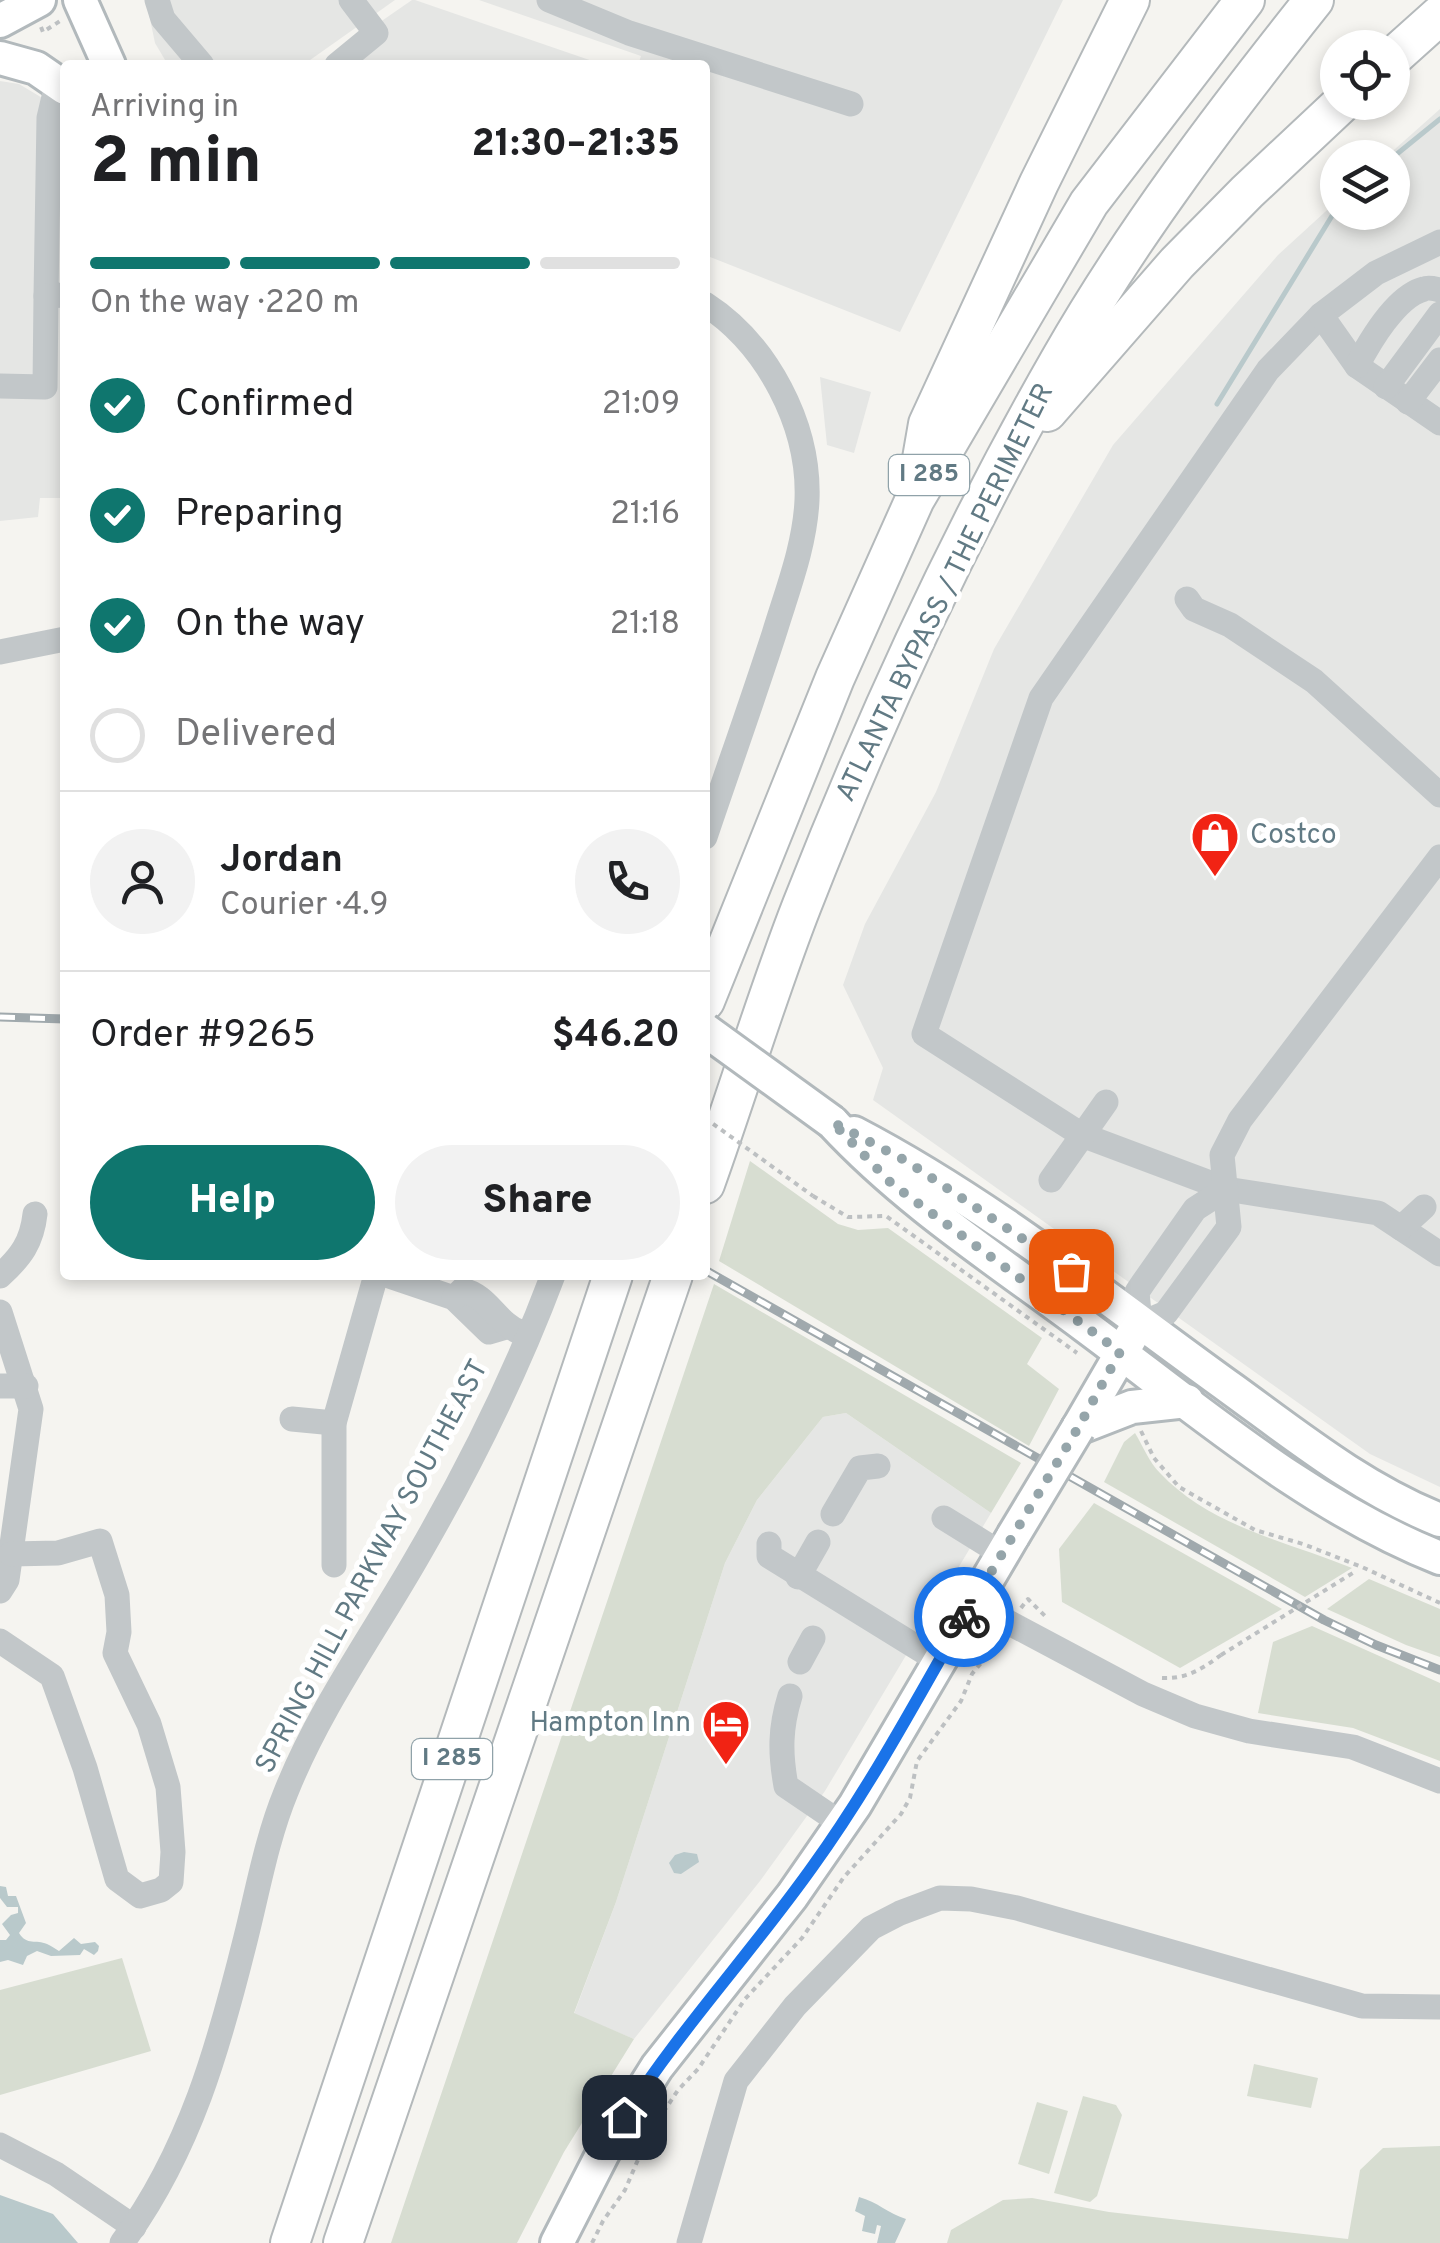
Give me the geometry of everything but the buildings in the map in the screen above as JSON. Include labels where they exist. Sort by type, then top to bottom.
[{"type":"highway","points":[[915,499],[928,424],[1056,148],[1130,0]]},
{"type":"highway","name":"ATLANTA BYPASS / THE PERIMETER","points":[[710,989],[835,678],[915,499],[1089,203],[1245,0]]},
{"type":"highway","name":"ATLANTA BYPASS / THE PERIMETER","points":[[710,1170],[800,909],[848,793],[1011,450],[1062,356],[1144,227],[1314,0]]},
{"type":"highway","points":[[1410,42],[1440,14]]},
{"type":"highway","points":[[1011,450],[1065,394],[1177,263],[1324,120]]},
{"type":"highway","name":"I 285","points":[[290,2243],[611,1280]]},
{"type":"highway","name":"I 285","points":[[344,2243],[671,1280]]},
{"type":"main road","points":[[0,21],[40,0]]},
{"type":"main road","points":[[80,0],[107,60]]},
{"type":"main road","points":[[0,58],[36,68],[60,84]]},
{"type":"main road","points":[[710,1034],[832,1122],[921,1170],[1102,1291],[1140,1324],[1360,1479],[1440,1520]]},
{"type":"main road","points":[[832,1122],[892,1184],[1187,1401],[1333,1504],[1440,1558]]},
{"type":"main road","points":[[557,2243],[603,2153],[657,2067],[792,1896],[842,1824],[1140,1324]]},
{"type":"main road","points":[[1078,1428],[1132,1407],[1187,1401]]},
{"type":"street","points":[[157,0],[162,20],[198,60]]},
{"type":"street","points":[[343,60],[376,33],[351,0]]},
{"type":"street","points":[[548,0],[629,34],[851,104]]},
{"type":"street","points":[[0,386],[45,387],[56,296],[49,118],[60,90]]},
{"type":"street","points":[[1440,242],[1376,273],[1320,315],[1268,370],[1041,698],[924,1034],[1082,1135],[1226,1188],[1378,1212],[1440,1254]]},
{"type":"street","points":[[1404,394],[1370,342],[1396,307],[1432,289]]},
{"type":"street","points":[[710,308],[742,334],[782,392],[802,454],[807,495],[804,529],[788,588],[710,822]]},
{"type":"street","points":[[1404,394],[1440,314]]},
{"type":"street","points":[[1320,315],[1404,394]]},
{"type":"street","points":[[1404,394],[1440,360]]},
{"type":"street","points":[[1187,599],[1194,609],[1230,625],[1314,681],[1440,795]]},
{"type":"street","points":[[0,652],[60,641]]},
{"type":"street","points":[[1226,1188],[1195,1210],[1137,1292],[1140,1324],[1166,1313],[1230,1227],[1226,1188],[1222,1155],[1240,1120],[1289,1071],[1411,913],[1440,857]]},
{"type":"street","points":[[1051,1180],[1106,1102]]},
{"type":"street","points":[[1401,1228],[1424,1207]]},
{"type":"street","points":[[0,1276],[18,1260],[32,1237],[35,1214]]},
{"type":"street","points":[[334,1565],[334,1423],[375,1280]]},
{"type":"street","points":[[401,1280],[454,1298],[489,1332],[517,1330]]},
{"type":"street","name":"SPRING HILL PARKWAY SOUTHEAST","points":[[0,2145],[56,2174],[128,2235],[186,2136],[204,2091],[228,2011],[264,1860],[286,1793],[331,1699],[421,1552],[465,1470],[517,1330],[550,1280]]},
{"type":"street","points":[[0,1312],[13,1386],[30,1408],[7,1580],[0,1591]]},
{"type":"street","points":[[292,1419],[334,1423]]},
{"type":"street","points":[[834,1514],[860,1468],[878,1466]]},
{"type":"street","points":[[944,1518],[1008,1545]]},
{"type":"street","points":[[0,1641],[52,1676],[85,1768],[117,1878],[140,1896],[160,1890],[171,1882],[168,1787],[150,1724],[115,1653],[119,1632],[117,1595],[100,1541],[58,1554],[11,1554]]},
{"type":"street","points":[[798,1577],[818,1542]]},
{"type":"street","points":[[768,1544],[768,1556],[798,1577],[939,1661]]},
{"type":"street","points":[[972,1603],[1143,1694],[1196,1716],[1249,1731],[1354,1747],[1440,1782]]},
{"type":"street","points":[[800,1662],[813,1638]]},
{"type":"street","points":[[790,1696],[781,1725],[786,1786],[842,1824]]},
{"type":"street","points":[[690,2243],[736,2081],[794,2006],[871,1928],[940,1898],[971,1899],[1033,1912],[1362,2006],[1440,2008]]},
{"type":"path","points":[[710,1122],[848,1217],[886,1216],[1062,1345]]},
{"type":"path","points":[[1138,1426],[1154,1458],[1179,1488],[1255,1530],[1362,1567],[1440,1603]]},
{"type":"path","points":[[1153,1678],[1180,1679],[1199,1671],[1362,1567]]},
{"type":"path","points":[[1026,1601],[1048,1617]]},
{"type":"path","points":[[592,2243],[625,2190],[649,2134],[678,2090],[698,2069],[745,1999],[802,1938],[844,1877],[901,1814],[910,1798],[917,1760],[961,1701],[972,1674],[994,1650]]},
{"type":"shaded area","points":[[146,0],[395,0],[310,60],[165,60],[155,43]]},
{"type":"shaded area","points":[[415,0],[589,60],[325,60]]},
{"type":"shaded area","points":[[479,0],[1063,0],[900,332],[710,257],[710,60],[640,60],[641,56]]},
{"type":"shaded area","points":[[0,81],[19,84],[60,110],[60,498],[40,498],[38,517],[0,521]]},
{"type":"shaded area","points":[[1440,109],[1440,1487],[1370,1454],[873,1100],[883,1068],[843,985],[865,924],[936,792],[994,649],[1113,445],[1278,255],[1320,217],[1320,230],[1410,230],[1410,140],[1405,140]]},
{"type":"shaded area","points":[[820,377],[871,392],[854,453],[827,445]]},
{"type":"shaded area","points":[[750,1161],[838,1224],[858,1230],[888,1228],[1042,1338],[1027,1364],[1059,1389],[1029,1446],[719,1261]]},
{"type":"shaded area","points":[[714,1284],[1021,1463],[991,1513],[846,1413],[823,1417],[757,1500],[725,1563],[616,1902],[574,2013],[634,2039],[564,2152],[517,2243],[391,2243]]},
{"type":"shaded area","points":[[846,1413],[991,1513],[825,1791],[760,1881],[634,2039],[574,2014],[616,1902],[725,1563],[757,1500],[823,1417]]},
{"type":"shaded area","points":[[1135,1433],[1160,1473],[1202,1507],[1250,1531],[1352,1568],[1305,1597],[1104,1482],[1124,1442]]},
{"type":"shaded area","points":[[1094,1503],[1282,1609],[1180,1668],[1062,1602],[1059,1549]]},
{"type":"shaded area","points":[[1369,1579],[1440,1609],[1440,1657],[1327,1609]]},
{"type":"shaded area","points":[[1312,1626],[1440,1683],[1440,1761],[1353,1728],[1258,1713],[1273,1642]]},
{"type":"shaded area","points":[[684,1852],[697,1854],[699,1862],[681,1874],[674,1873],[669,1863]]},
{"type":"shaded area","points":[[0,1886],[6,1887],[8,1896],[16,1896],[26,1923],[19,1933],[25,1940],[59,1951],[74,1938],[81,1944],[95,1942],[98,1951],[94,1955],[84,1949],[80,1955],[51,1956],[37,1951],[27,1956],[23,1965],[8,1960],[0,1962],[0,1940],[10,1935],[2,1924],[18,1913],[18,1907],[7,1907],[0,1898]]},
{"type":"shaded area","points":[[122,1958],[151,2051],[0,2095],[0,1990]]},
{"type":"shaded area","points":[[1254,2064],[1318,2078],[1311,2108],[1247,2096]]},
{"type":"shaded area","points":[[1083,2096],[1116,2105],[1122,2115],[1097,2196],[1090,2202],[1054,2193]]},
{"type":"shaded area","points":[[1037,2102],[1068,2111],[1049,2174],[1018,2164]]},
{"type":"shaded area","points":[[1440,2146],[1440,2243],[947,2243],[951,2230],[1003,2200],[1032,2198],[1109,2212],[1348,2239],[1360,2170],[1383,2148]]},
{"type":"shaded area","points":[[0,2195],[53,2214],[78,2243],[0,2243]]},
{"type":"shaded area","points":[[859,2197],[906,2219],[895,2243],[877,2243],[881,2226],[877,2225],[875,2234],[862,2231],[865,2216],[855,2211]]},
{"type":"waterway","points":[[1410,143],[1440,119]]},
{"type":"waterway","points":[[1217,404],[1323,230]]},
{"type":"railway","points":[[0,1017],[60,1019]]},
{"type":"railway","points":[[710,1273],[1324,1620],[1440,1670]]},
{"type":"way so far","points":[[964,1617],[1120,1352],[892,1184],[832,1122],[908,1162],[1071,1271]]},
{"type":"place","name":"Costco","points":[[1215,878]]},
{"type":"place","name":"Hampton Inn","points":[[726,1766]]},
{"type":"route","points":[[624,2117],[672,2046],[792,1896],[837,1832],[964,1617]]}]
